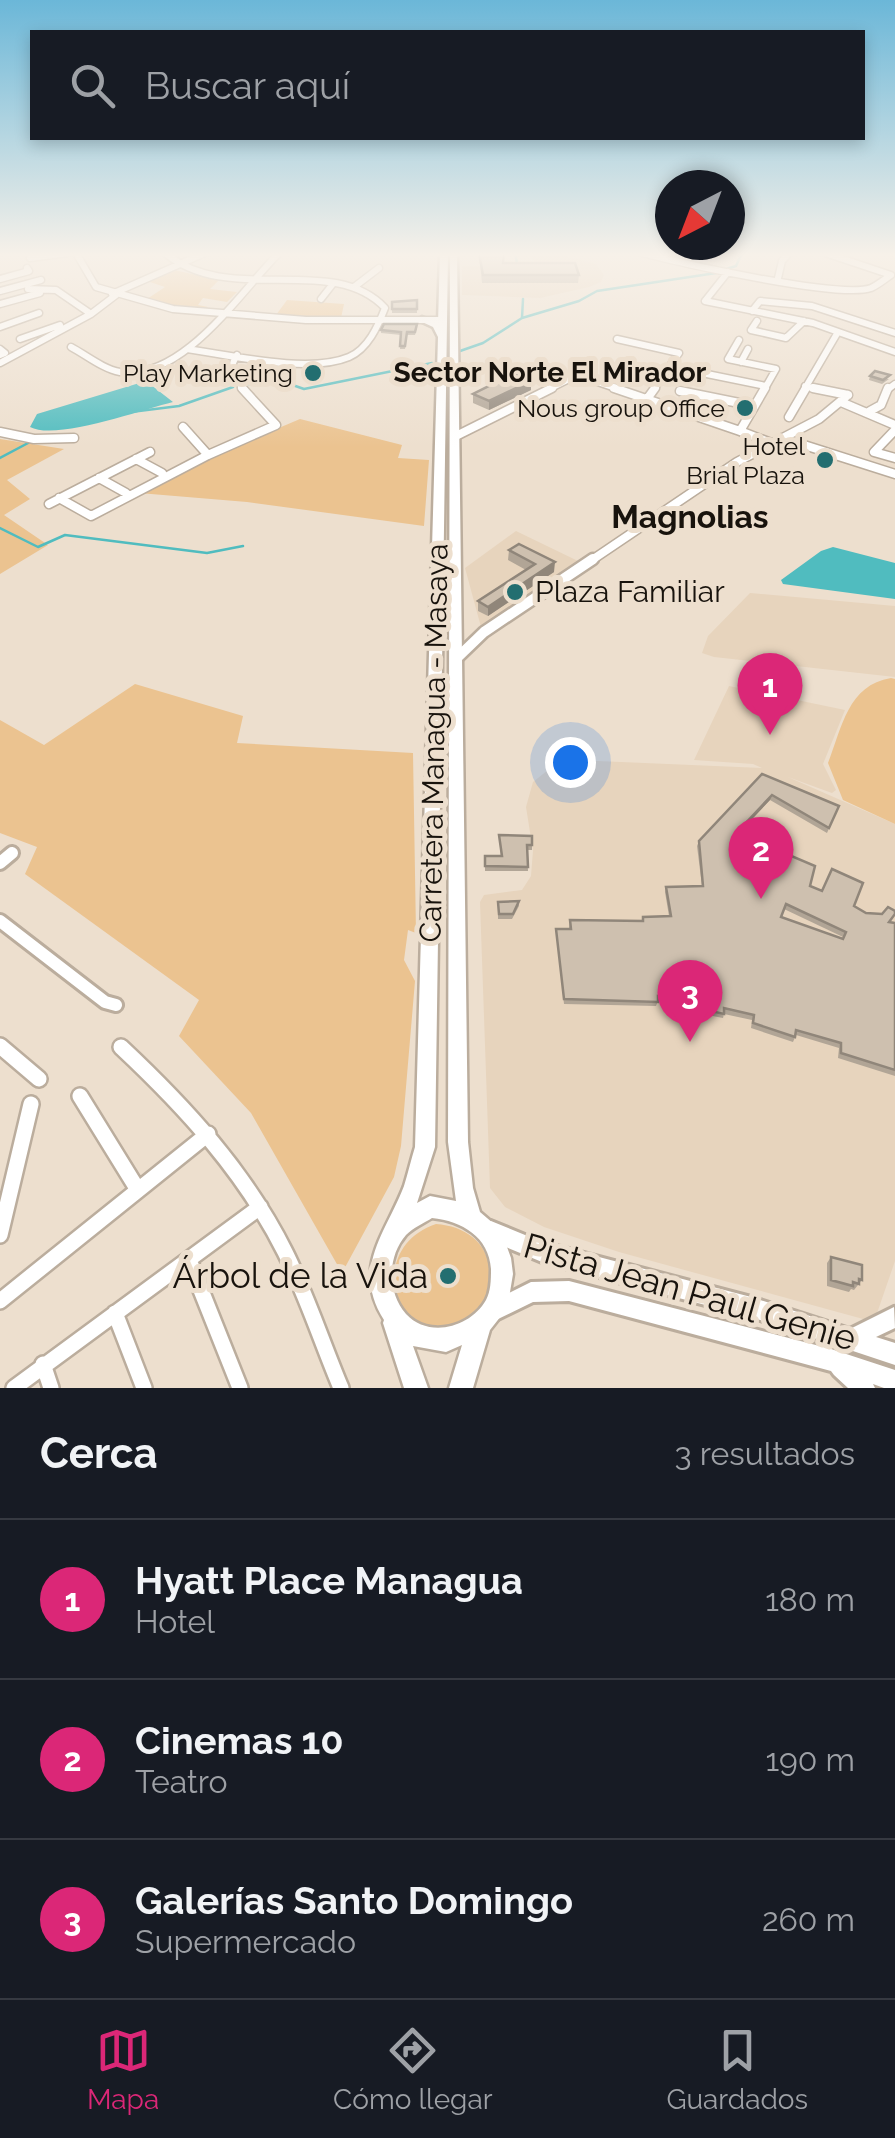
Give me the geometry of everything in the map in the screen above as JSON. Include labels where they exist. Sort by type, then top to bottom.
[{"type":"highway","name":"Carretera Managua - Masaya","points":[[447,318],[456,436],[458,1142],[462,1188],[478,1221]]},
{"type":"highway","name":"Carretera Managua - Masaya","points":[[394,1228],[413,1189],[425,1147],[448,318]]},
{"type":"highway","points":[[425,320],[436,325],[447,323]]},
{"type":"highway","points":[[425,320],[447,323]]},
{"type":"highway","points":[[416,1388],[397,1321],[380,1292],[378,1269],[383,1247],[394,1228],[411,1214],[430,1207],[450,1207],[478,1221],[498,1247],[502,1270],[500,1293],[485,1320],[461,1388]]},
{"type":"highway","points":[[397,1321],[440,1342],[459,1339],[485,1320]]},
{"type":"main road","name":"Pista Jean Paul Genie","points":[[478,1221],[542,1252],[751,1308],[895,1354]]},
{"type":"main road","name":"Pista Jean Paul Genie","points":[[485,1320],[511,1299],[530,1292],[568,1291],[831,1360],[895,1381]]},
{"type":"main road","points":[[852,1339],[895,1316]]},
{"type":"main road","points":[[831,1360],[864,1388]]},
{"type":"street","points":[[0,328],[27,318]]},
{"type":"street","points":[[1,358],[34,346],[85,318]]},
{"type":"street","points":[[72,347],[124,373],[150,369],[187,349],[219,318]]},
{"type":"street","points":[[280,318],[425,320]]},
{"type":"street","points":[[787,318],[838,332],[894,357]]},
{"type":"street","points":[[850,318],[895,333]]},
{"type":"street","points":[[187,349],[312,362],[346,359],[359,352],[380,320]]},
{"type":"street","points":[[758,321],[750,330],[780,338],[792,336],[804,321]]},
{"type":"street","points":[[20,339],[60,324]]},
{"type":"street","points":[[0,328],[34,346]]},
{"type":"street","points":[[789,417],[838,332]]},
{"type":"street","points":[[618,339],[679,354],[646,399]]},
{"type":"street","points":[[739,340],[728,359],[776,369],[740,431]]},
{"type":"street","points":[[740,362],[748,348]]},
{"type":"street","points":[[59,498],[91,516],[208,455],[276,425],[231,375],[230,366],[237,355]]},
{"type":"street","points":[[702,373],[766,386]]},
{"type":"street","points":[[456,436],[577,375],[740,431],[895,474]]},
{"type":"street","points":[[870,411],[881,405],[889,386],[895,384]]},
{"type":"street","points":[[457,658],[484,632],[776,440],[819,420],[848,395],[805,386]]},
{"type":"street","points":[[680,391],[754,406]]},
{"type":"street","points":[[842,402],[870,411],[895,427],[874,452],[895,458]]},
{"type":"street","points":[[881,405],[895,409]]},
{"type":"street","points":[[183,427],[208,455]]},
{"type":"street","points":[[0,432],[34,440],[74,438]]},
{"type":"street","points":[[49,504],[150,452]]},
{"type":"street","points":[[136,459],[162,473]]},
{"type":"street","points":[[99,478],[126,493]]},
{"type":"street","points":[[457,628],[470,634],[484,632]]},
{"type":"street","points":[[0,862],[12,853]]},
{"type":"street","points":[[0,920],[46,959],[116,1005]]},
{"type":"street","points":[[0,1046],[39,1079]]},
{"type":"street","points":[[122,1046],[181,1102],[260,1207],[277,1235],[341,1388]]},
{"type":"street","points":[[80,1096],[138,1190]]},
{"type":"street","points":[[0,1235],[31,1104]]},
{"type":"street","points":[[0,1301],[208,1134]]},
{"type":"street","points":[[14,1388],[260,1207]]},
{"type":"street","points":[[189,1260],[240,1388]]},
{"type":"street","points":[[114,1313],[144,1388]]},
{"type":"street","points":[[895,1316],[895,1329]]},
{"type":"street","points":[[43,1364],[51,1388]]},
{"type":"shaded area","points":[[300,419],[402,445],[398,458],[429,460],[424,526],[247,502],[139,493],[199,462]]},
{"type":"shaded area","points":[[0,439],[64,449],[7,480],[30,499],[4,515],[48,545],[0,574]]},
{"type":"shaded area","name":"Plaza Familiar","points":[[516,531],[578,561],[481,627],[465,568]]},
{"type":"shaded area","points":[[750,593],[895,606],[895,677],[702,653],[708,636]]},
{"type":"shaded area","points":[[895,679],[895,824],[843,800],[828,763],[856,698],[877,682]]},
{"type":"shaded area","points":[[135,684],[243,716],[237,743],[413,753],[416,933],[408,930],[404,960],[415,981],[401,1146],[394,1177],[342,1273],[251,1113],[179,1036],[199,1000],[25,874],[37,847],[0,833],[0,720],[44,745]]},
{"type":"shaded area","points":[[729,686],[845,710],[823,764],[836,790],[832,793],[788,777],[895,824],[895,1261],[874,1322],[619,1252],[544,1227],[505,1207],[490,1188],[480,902],[484,895],[522,890],[531,876],[533,851],[526,807],[533,782],[558,762],[574,760],[762,768],[694,760]]},
{"type":"shaded area","points":[[436,1224],[457,1228],[475,1239],[486,1255],[490,1277],[487,1297],[477,1314],[466,1322],[441,1328],[420,1323],[405,1311],[396,1294],[394,1274],[400,1254],[414,1236]]},
{"type":"water","points":[[146,381],[173,402],[78,427],[30,427],[37,414]]},
{"type":"water","points":[[833,547],[895,563],[895,599],[783,584],[781,580],[821,551]]},
{"type":"building","points":[[384,324],[417,324],[415,332],[407,332],[405,346],[400,346],[401,332],[381,330]]},
{"type":"building","points":[[875,371],[890,375],[883,380],[870,376]]},
{"type":"building","points":[[513,374],[531,381],[489,401],[473,394]]},
{"type":"building","points":[[519,544],[555,562],[488,607],[478,601],[535,564],[509,550]]},
{"type":"building","points":[[762,774],[839,806],[829,828],[772,795],[742,827],[770,847],[815,866],[810,886],[822,891],[832,869],[863,883],[854,906],[866,913],[882,914],[888,907],[895,911],[889,922],[895,923],[895,1070],[841,1053],[841,1043],[796,1030],[795,1037],[753,1023],[754,1015],[724,1008],[724,1014],[693,1007],[693,1001],[658,996],[658,1002],[564,999],[556,929],[571,929],[570,920],[643,921],[643,917],[671,916],[666,887],[703,886],[699,841]],"holes":[[[786,904],[846,932],[843,939],[781,917]]]},
{"type":"building","points":[[499,835],[532,836],[532,845],[527,845],[528,867],[485,866],[485,856],[502,856]]},
{"type":"building","points":[[519,901],[513,914],[499,914],[498,902]]},
{"type":"building","points":[[831,1257],[862,1265],[859,1284],[831,1280]]},
{"type":"waterway","points":[[460,351],[483,343],[522,318]]},
{"type":"waterway","points":[[248,384],[284,382],[304,389],[432,363]]},
{"type":"waterway","points":[[123,413],[179,406],[233,387]]},
{"type":"waterway","points":[[0,458],[30,442]]},
{"type":"waterway","points":[[0,528],[38,547],[65,535],[207,553],[243,546]]},
{"type":"place","name":"Play Marketing","points":[[313,373]]},
{"type":"place","name":"Nous group Office","points":[[745,408]]},
{"type":"place","name":"Hotel Brial Plaza","points":[[825,460]]},
{"type":"place","name":"Plaza Familiar","points":[[515,592]]},
{"type":"place","name":"Hyatt Place Managua","points":[[770,735]]},
{"type":"place","name":"Cinemas 10","points":[[761,899]]},
{"type":"place","name":"Galerías Santo Domingo","points":[[690,1042]]},
{"type":"place","name":"Árbol de la Vida","points":[[448,1276]]},
{"type":"district","name":"Sector Norte El Mirador","points":[[550,372]]},
{"type":"district","name":"Magnolias","points":[[690,517]]}]
